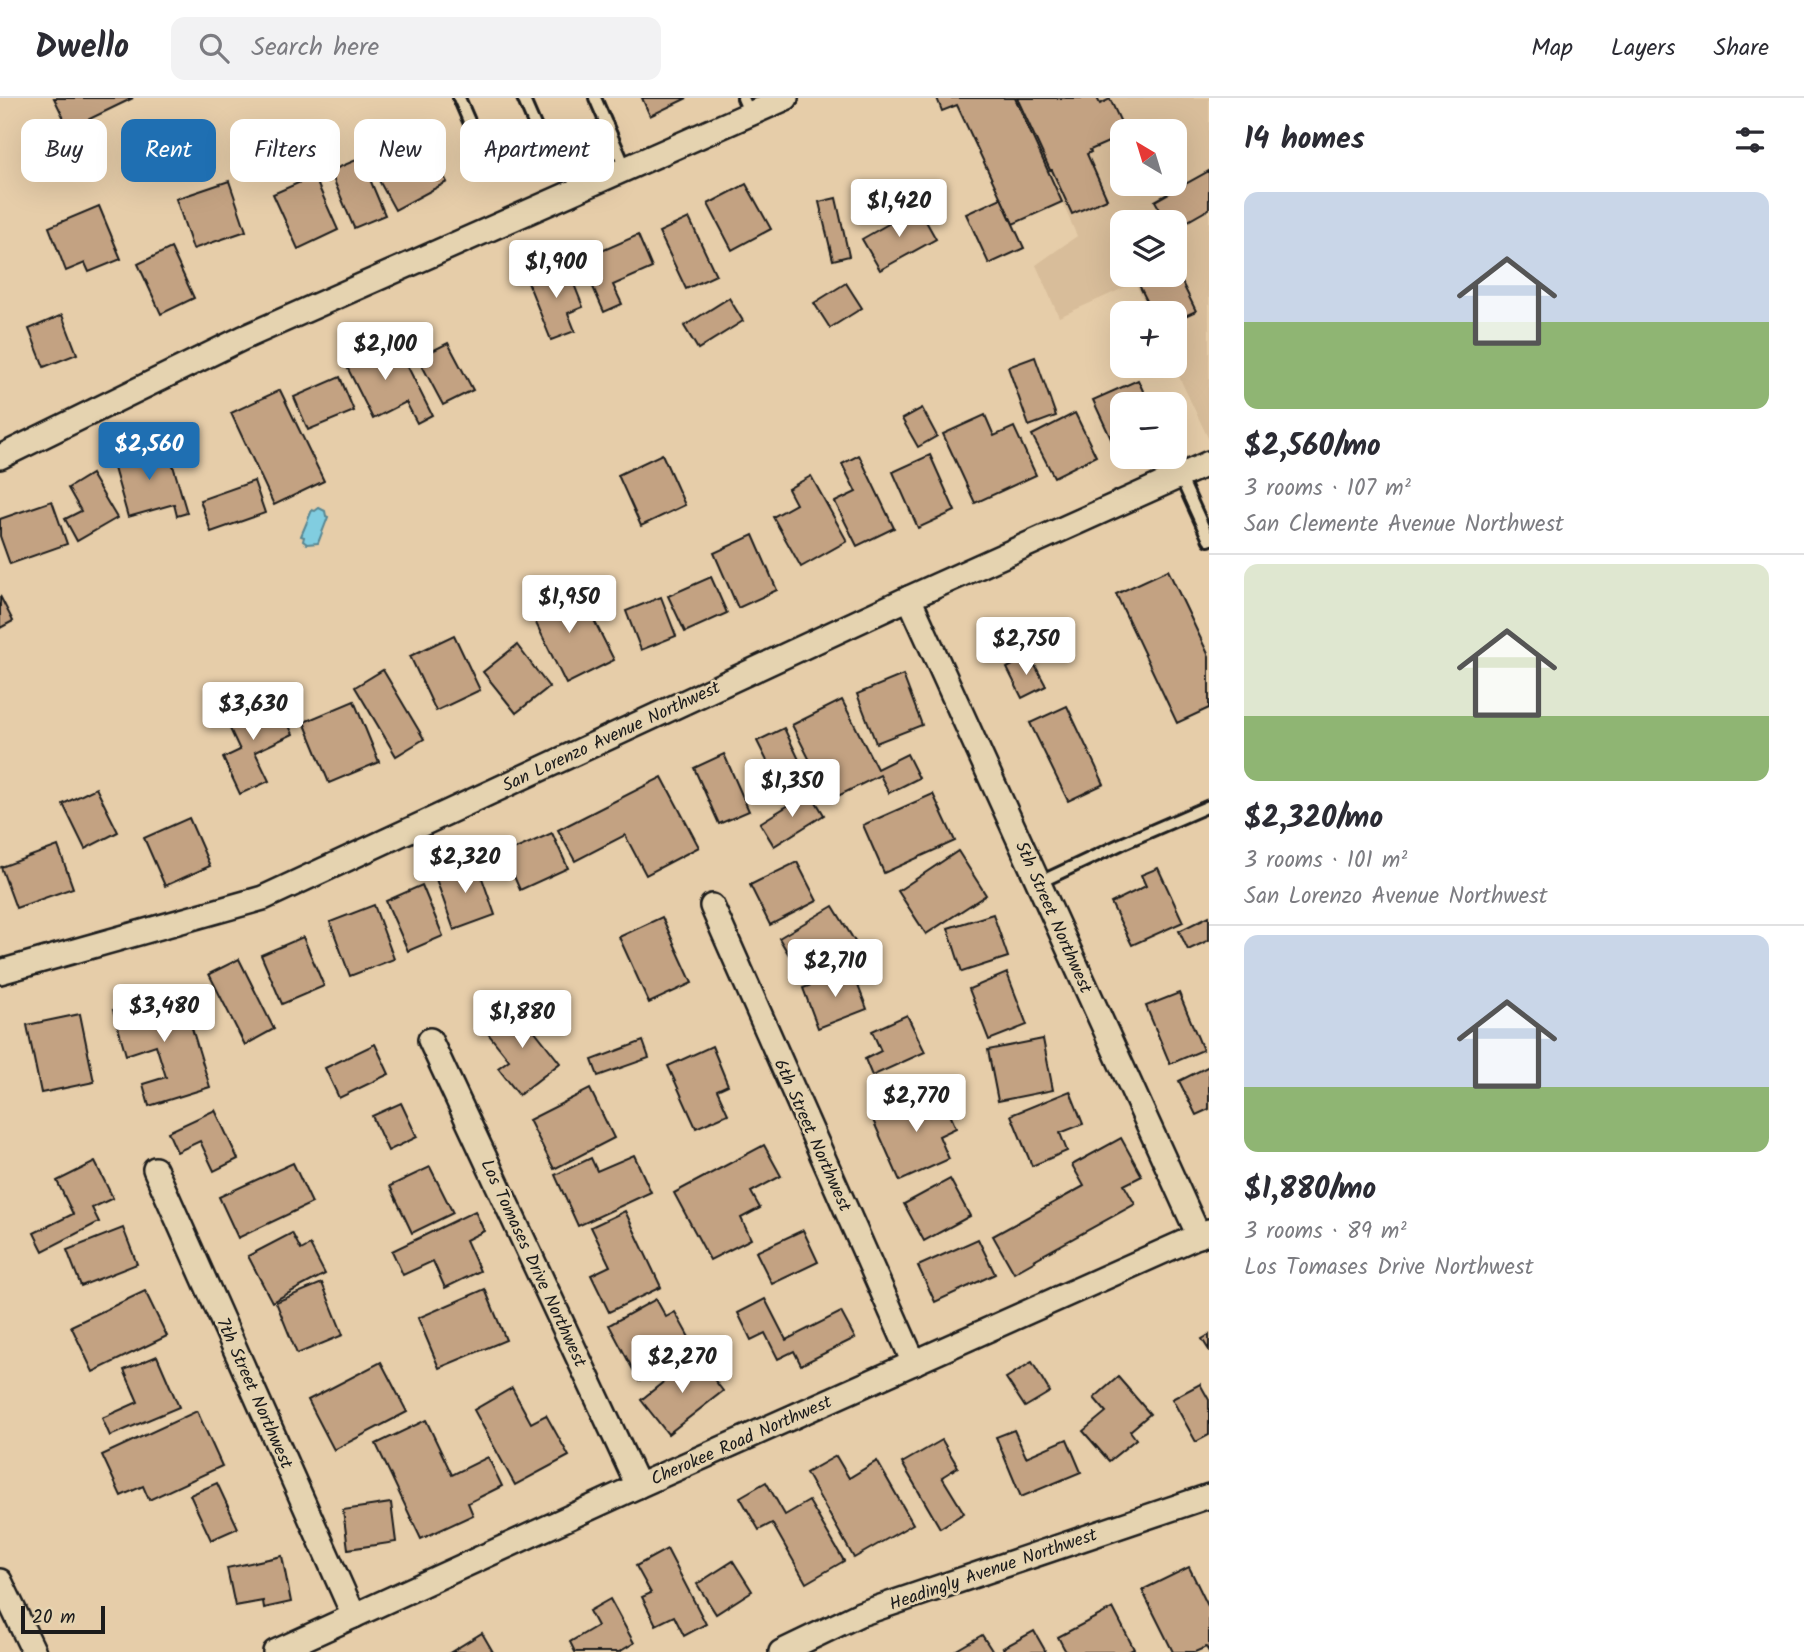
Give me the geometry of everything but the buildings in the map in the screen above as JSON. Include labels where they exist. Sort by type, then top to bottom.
[{"type":"street","points":[[0,457],[243,338],[626,169],[746,106],[786,98]]},
{"type":"street","name":"San Lorenzo Avenue Northwest","points":[[0,972],[263,898],[909,598],[1209,463]]},
{"type":"street","name":"5th Street Northwest","points":[[909,598],[1038,883],[1204,1234]]},
{"type":"street","name":"6th Street Northwest","points":[[712,906],[914,1363]]},
{"type":"street","name":"Los Tomases Drive Northwest","points":[[430,1040],[638,1486]]},
{"type":"street","name":"7th Street Northwest","points":[[155,1170],[354,1616]]},
{"type":"street","name":"Cherokee Road Northwest","points":[[275,1652],[638,1486],[1204,1234]]},
{"type":"street","name":"Headingly Avenue Northwest","points":[[781,1652],[860,1614],[1209,1496]]},
{"type":"street","points":[[0,1581],[33,1652]]},
{"type":"lane","points":[[459,98],[468,119]]},
{"type":"lane","points":[[523,98],[532,119]]},
{"type":"lane","points":[[595,98],[604,119]]},
{"type":"lane","points":[[614,141],[626,169]]},
{"type":"lane","points":[[1180,476],[1209,540]]},
{"type":"lane","points":[[1038,883],[1209,806]]},
{"type":"shaded area","points":[[1016,98],[1209,98],[1209,440],[1180,378],[1187,378],[1187,301],[1144,301],[1137,287],[1187,287],[1187,210],[1110,210],[1110,287],[1126,287],[1059,317],[1036,265],[1077,236]]},
{"type":"water","points":[[319,508],[325,511],[328,517],[318,543],[307,544],[301,536],[312,510]]}]
